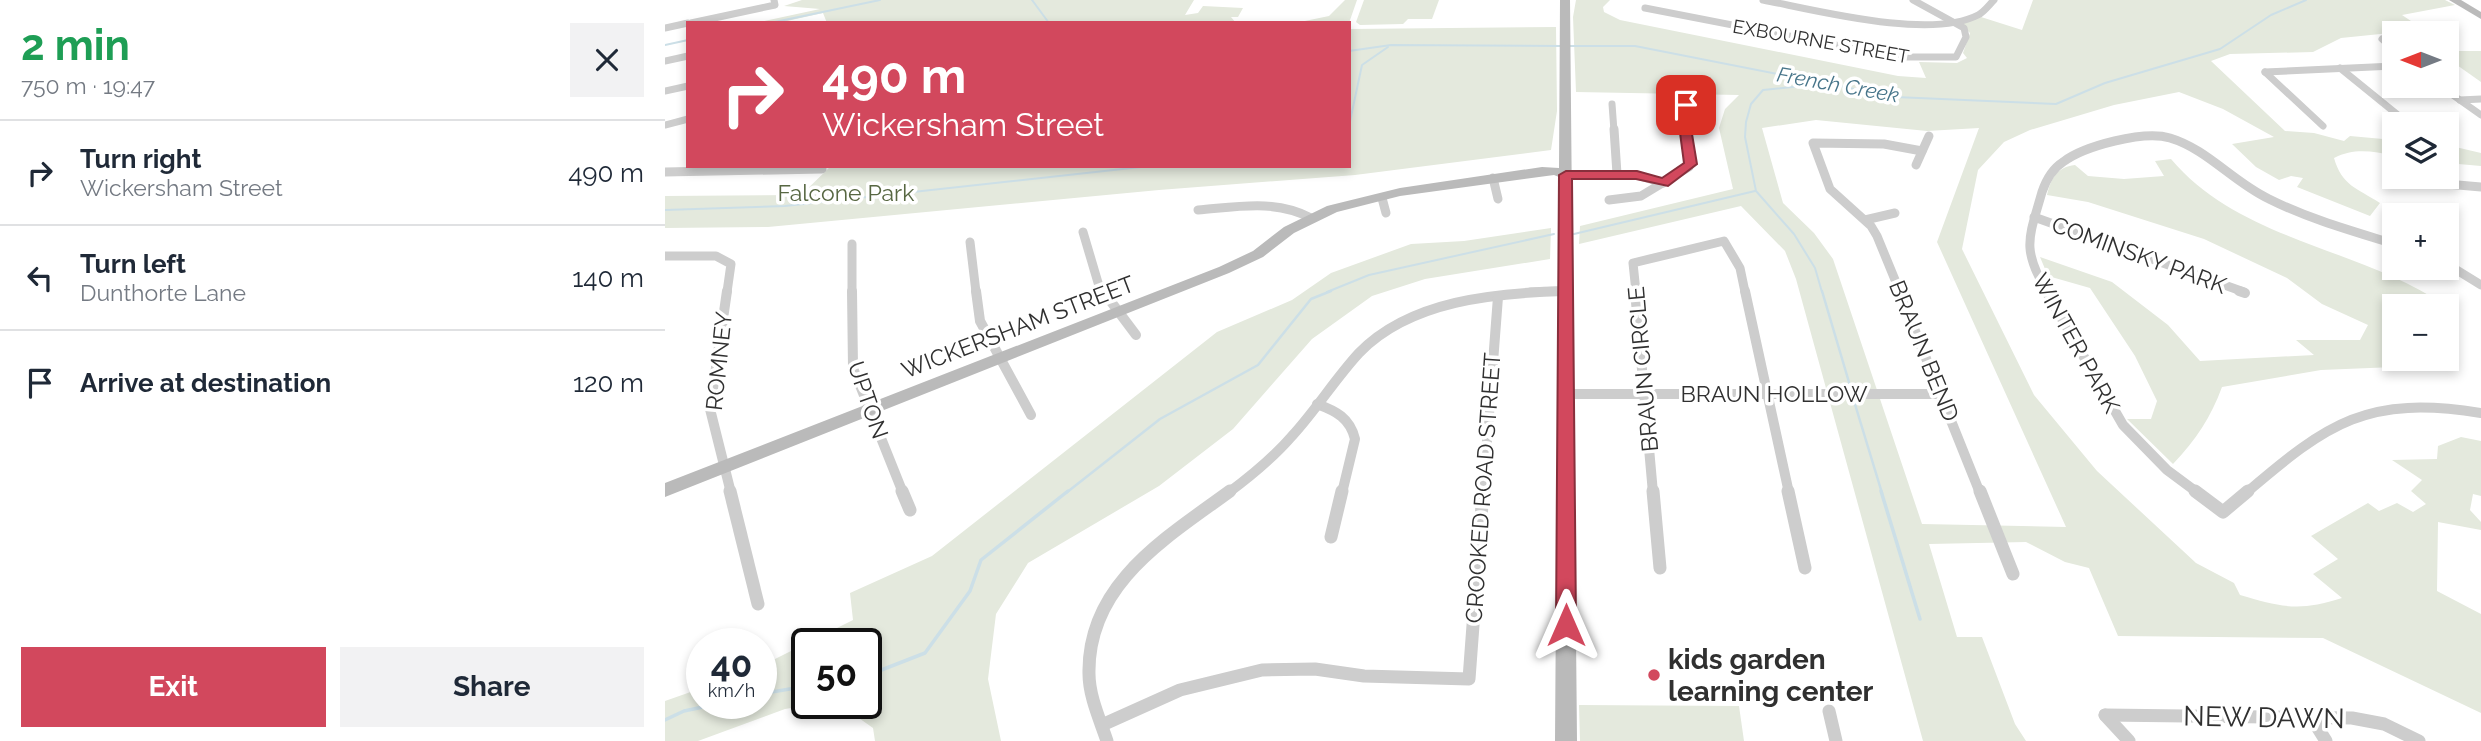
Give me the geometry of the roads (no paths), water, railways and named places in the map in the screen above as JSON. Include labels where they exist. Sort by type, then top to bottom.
[{"type":"main road","points":[[1565,0],[1566,741]]},
{"type":"main road","points":[[2454,0],[2481,16]]},
{"type":"main road","name":"WICKERSHAM STREET","points":[[665,490],[1250,259],[1289,230],[1343,206],[1384,206],[1401,198],[1554,182],[1566,175]]},
{"type":"street","name":"EXBOURNE STREET","points":[[1653,0],[1645,8],[1916,59],[1956,57],[1966,35],[1955,21]]},
{"type":"street","points":[[1763,0],[1891,23],[1955,21],[1981,14],[1994,0]]},
{"type":"street","points":[[1913,0],[1955,21]]},
{"type":"street","points":[[698,21],[774,3]]},
{"type":"street","points":[[665,28],[686,24]]},
{"type":"street","points":[[665,61],[686,56]]},
{"type":"street","points":[[2323,126],[2265,72],[2382,66]]},
{"type":"street","points":[[2340,68],[2394,112]]},
{"type":"street","points":[[665,91],[686,86]]},
{"type":"street","points":[[2457,98],[2481,115]]},
{"type":"street","points":[[2460,100],[2481,99]]},
{"type":"street","points":[[1612,104],[1617,174]]},
{"type":"street","points":[[1609,200],[1636,198],[1691,164],[1683,110],[1686,105]]},
{"type":"street","points":[[665,125],[686,120]]},
{"type":"street","points":[[1916,165],[1929,136]]},
{"type":"street","name":"WINTER PARK","points":[[2382,240],[2317,220],[2268,199],[2229,176],[2196,148],[2167,137],[2137,137],[2085,150],[2061,162],[2046,178],[2028,243],[2036,273],[2112,409],[2148,452],[2223,512],[2319,436],[2351,418],[2403,408],[2481,413]]},
{"type":"street","name":"BRAUN BEND","points":[[1922,151],[1884,144],[1813,144],[1830,189],[1865,220],[1877,236],[2013,573]]},
{"type":"street","points":[[665,172],[693,168]]},
{"type":"street","points":[[804,168],[822,169]]},
{"type":"street","name":"WICKERSHAM STREET","points":[[1566,175],[1617,174],[1648,177],[1663,183]]},
{"type":"street","points":[[2459,185],[2481,187]]},
{"type":"street","points":[[1198,210],[1279,206],[1299,210],[1311,218]]},
{"type":"street","points":[[1865,220],[1895,213]]},
{"type":"street","name":"COMINSKY PARK","points":[[2034,218],[2245,293]]},
{"type":"street","points":[[1083,232],[1095,278],[1136,335]]},
{"type":"street","name":"BRAUN CIRCLE","points":[[1660,568],[1633,263],[1724,241],[1740,268],[1767,394]]},
{"type":"street","points":[[970,242],[980,321],[1031,415]]},
{"type":"street","name":"UPTON","points":[[852,244],[852,358],[869,409],[910,510]]},
{"type":"street","name":"ROMNEY","points":[[665,256],[716,256],[731,264],[710,409],[758,604]]},
{"type":"street","points":[[2459,271],[2481,285]]},
{"type":"street","points":[[1107,741],[1089,678],[1089,656],[1098,619],[1112,591],[1144,554],[1216,504],[1271,458],[1360,352],[1386,330],[1432,311],[1497,297],[1565,291]]},
{"type":"street","name":"CROOKED ROAD STREET","points":[[1102,726],[1180,690],[1262,670],[1315,669],[1364,676],[1469,679],[1497,297]]},
{"type":"street","name":"BRAUN HOLLOW","points":[[1566,394],[1941,394]]},
{"type":"street","points":[[1767,394],[1805,568]]},
{"type":"street","points":[[1317,404],[1347,418],[1355,439],[1331,537]]},
{"type":"street","points":[[1829,710],[1836,741]]},
{"type":"street","name":"NEW DAWN","points":[[2129,741],[2105,715],[2371,720],[2419,741]]},
{"type":"street","points":[[2311,717],[2326,741]]},
{"type":"waterway","points":[[780,21],[880,0]]},
{"type":"waterway","name":"French Creek","points":[[1032,0],[1048,21]]},
{"type":"waterway","name":"French Creek","points":[[1569,46],[1635,46],[1895,97],[2056,104],[2105,83],[2220,49],[2271,15],[2306,0]]},
{"type":"waterway","points":[[665,45],[686,40]]},
{"type":"waterway","name":"French Creek","points":[[1351,51],[1391,45],[1562,46]]},
{"type":"waterway","points":[[1351,117],[1362,65],[1388,47]]},
{"type":"waterway","points":[[1821,84],[1763,90],[1751,104],[1745,137],[1756,191],[1794,234],[1815,268],[1822,292]]},
{"type":"waterway","points":[[665,210],[785,206],[1132,168]]},
{"type":"waterway","points":[[1574,234],[1755,191]]},
{"type":"waterway","points":[[1327,292],[1369,275],[1554,234]]},
{"type":"waterway","points":[[1066,493],[1160,419],[1258,365],[1311,299],[1331,291]]},
{"type":"waterway","points":[[1822,291],[1851,389]]},
{"type":"waterway","points":[[1854,401],[1882,493]]},
{"type":"waterway","points":[[882,670],[925,653],[970,591],[981,560],[1068,491]]},
{"type":"waterway","points":[[1881,491],[1920,619]]},
{"type":"waterway","points":[[777,691],[791,689]]},
{"type":"waterway","points":[[665,720],[686,711]]},
{"type":"place","name":"kids garden learning center","points":[[1654,675]]},
{"type":"park label","name":"Falcone Park","points":[[846,193]]}]
